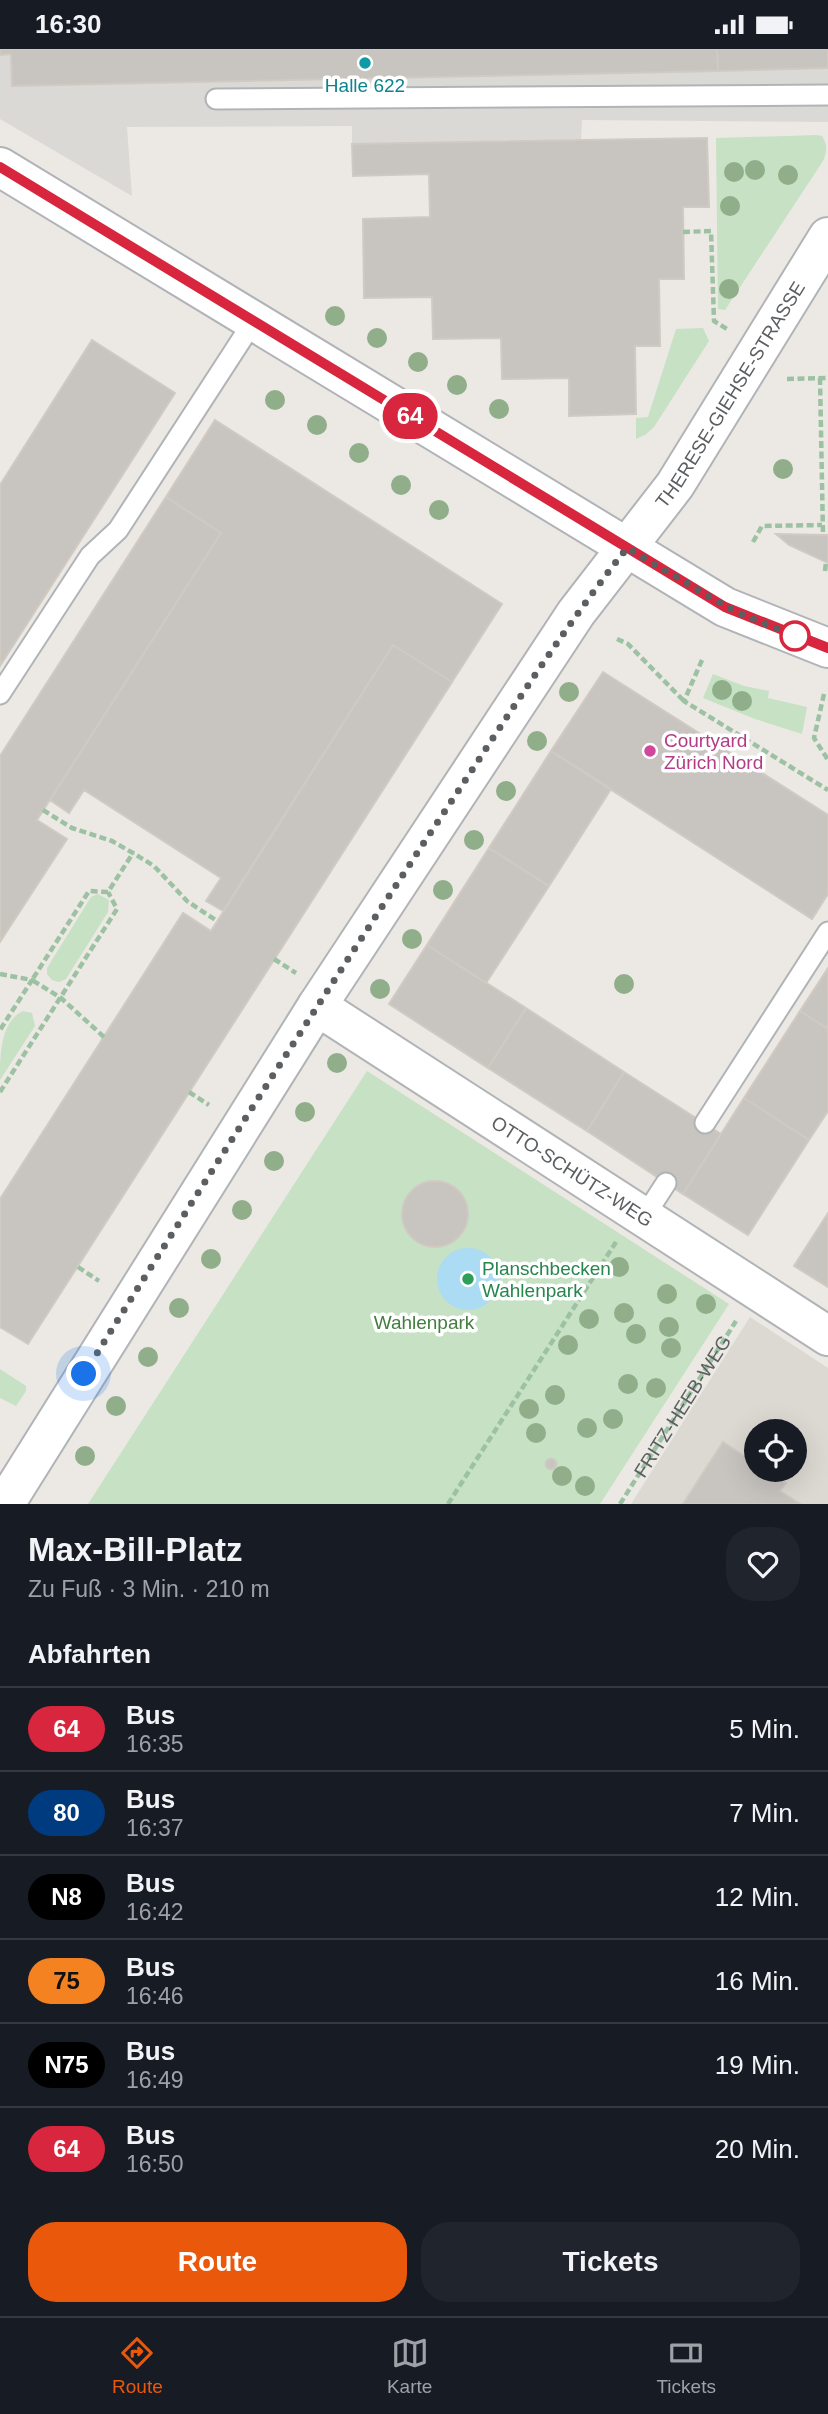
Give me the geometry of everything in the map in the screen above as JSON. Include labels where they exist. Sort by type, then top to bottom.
[{"type":"street","points":[[0,167],[736,612],[828,648]]},
{"type":"street","name":"THERESE-GIEHSE-STRASSE","points":[[5,1504],[317,1006],[576,613],[675,485],[828,237]]},
{"type":"street","name":"OTTO-SCHÜTZ-WEG","points":[[317,1006],[631,1229],[828,1336]]},
{"type":"lane","points":[[215,99],[828,95]]},
{"type":"lane","points":[[0,694],[90,557],[118,530],[253,322]]},
{"type":"lane","points":[[705,1123],[828,932]]},
{"type":"lane","points":[[631,1229],[666,1183]]},
{"type":"path","points":[[683,232],[711,231],[714,321],[731,332]]},
{"type":"path","points":[[820,378],[823,535]]},
{"type":"path","points":[[775,380],[828,378]]},
{"type":"path","points":[[753,542],[762,526],[822,525]]},
{"type":"path","points":[[825,562],[825,571]]},
{"type":"path","points":[[617,639],[628,644],[684,701],[828,790]]},
{"type":"path","points":[[684,701],[702,660]]},
{"type":"path","points":[[824,694],[814,738],[828,760]]},
{"type":"path","points":[[43,810],[72,828],[112,841],[154,866],[187,901],[217,921]]},
{"type":"path","points":[[108,892],[133,853]]},
{"type":"path","points":[[0,1030],[89,891],[108,892]]},
{"type":"path","points":[[0,1092],[117,909],[108,892]]},
{"type":"path","points":[[275,959],[296,973]]},
{"type":"path","points":[[0,974],[32,980],[61,998],[104,1037]]},
{"type":"path","points":[[189,1092],[215,1108]]},
{"type":"path","points":[[448,1504],[631,1229]]},
{"type":"path","points":[[78,1267],[106,1285]]},
{"type":"path","name":"FRITZ-HEEB-WEG","points":[[620,1504],[737,1319]]},
{"type":"shaded area","points":[[0,49],[828,49],[828,122],[582,120],[581,140],[352,144],[352,126],[127,127],[132,196],[0,119]]},
{"type":"shaded area","points":[[750,1317],[828,1368],[828,1504],[631,1504]]},
{"type":"green space","points":[[822,136],[826,145],[823,161],[725,310],[718,309],[716,138]]},
{"type":"green space","points":[[703,328],[709,341],[654,427],[636,439],[636,418],[648,417],[676,329]]},
{"type":"green space","points":[[713,674],[744,686],[769,691],[768,698],[807,707],[802,734],[703,698]]},
{"type":"green space","points":[[98,894],[109,900],[108,912],[66,979],[59,982],[52,980],[47,974],[47,968],[91,897]]},
{"type":"green space","points":[[23,1011],[32,1013],[35,1026],[0,1080],[1,1051],[6,1031],[15,1016]]},
{"type":"green space","name":"Wahlenpark","points":[[367,1071],[729,1304],[600,1504],[88,1504]]},
{"type":"green space","points":[[0,1369],[26,1386],[26,1391],[16,1406],[0,1398]]},
{"type":"water","name":"Planschbecken Wahlenpark","points":[[462,1248],[474,1248],[490,1257],[497,1267],[497,1291],[490,1301],[474,1310],[462,1310],[451,1305],[442,1296],[437,1285],[437,1273],[442,1262],[451,1253]]},
{"type":"building","name":"Halle 622","points":[[0,49],[717,49],[718,71],[12,86],[11,54],[0,55]]},
{"type":"building","points":[[717,49],[828,49],[828,68],[718,71]]},
{"type":"building","points":[[707,138],[709,207],[683,207],[684,279],[659,279],[660,346],[635,346],[636,414],[569,416],[569,378],[502,379],[501,338],[433,339],[432,297],[364,298],[363,219],[430,217],[429,174],[353,176],[352,144]]},
{"type":"building","points":[[92,340],[175,393],[0,666],[0,485]]},
{"type":"building","points":[[215,420],[502,604],[452,682],[393,645],[223,911],[206,901],[221,878],[84,790],[69,813],[50,800],[221,533],[166,497]]},
{"type":"building","points":[[166,497],[221,533],[37,820],[67,839],[0,942],[0,756]]},
{"type":"building","points":[[776,534],[828,535],[828,563],[789,545]]},
{"type":"building","points":[[393,645],[452,682],[28,1344],[0,1327],[0,1199],[183,913],[211,931]]},
{"type":"building","points":[[603,672],[828,815],[828,894],[812,919],[551,751]]},
{"type":"building","points":[[551,751],[611,789],[549,886],[489,848]]},
{"type":"building","points":[[489,848],[549,886],[486,983],[427,945]]},
{"type":"building","points":[[427,945],[526,1008],[488,1068],[389,1004]]},
{"type":"building","points":[[828,968],[828,1029],[800,1011]]},
{"type":"building","points":[[526,1008],[624,1072],[587,1131],[488,1068]]},
{"type":"building","points":[[800,1011],[828,1029],[828,1111],[809,1140],[744,1098]]},
{"type":"building","points":[[624,1072],[721,1134],[683,1194],[587,1131]]},
{"type":"building","points":[[744,1098],[809,1140],[748,1235],[683,1194]]},
{"type":"building","points":[[435,1181],[458,1191],[468,1214],[458,1237],[435,1247],[412,1237],[402,1214],[412,1191]]},
{"type":"building","points":[[828,1213],[828,1287],[794,1266]]},
{"type":"building","points":[[723,1442],[744,1456],[744,1482],[784,1482],[780,1491],[800,1504],[683,1504]]},
{"type":"building","points":[[551,1459],[555,1460],[555,1468],[551,1469],[547,1468],[546,1464],[547,1460]]},
{"type":"bus line","name":"64","points":[[0,167],[725,607],[828,648]]},
{"type":"place","name":"Halle 622","points":[[365,63]]},
{"type":"place","name":"Courtyard Zürich Nord","points":[[650,751]]},
{"type":"place","name":"Planschbecken Wahlenpark","points":[[468,1279]]},
{"type":"route","points":[[84,1374],[361,939],[576,613],[627,548],[725,607],[795,636]]}]
